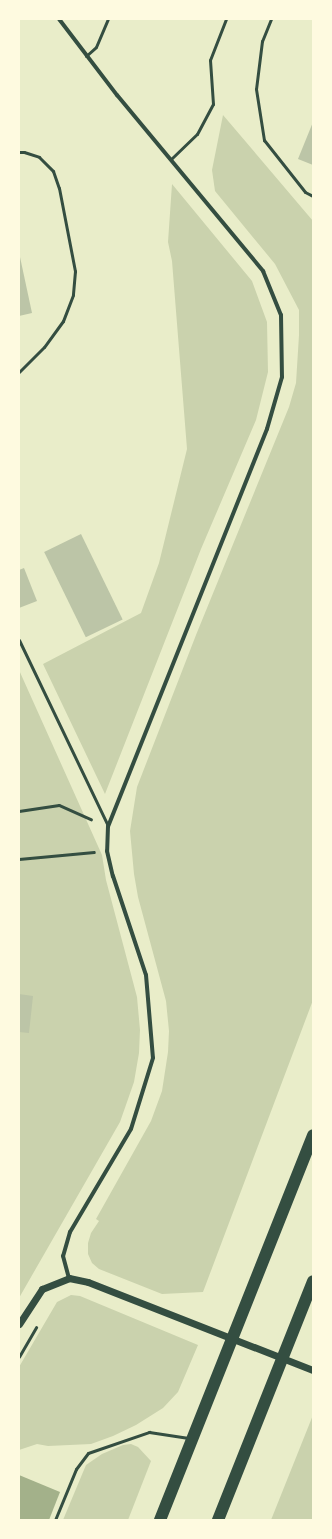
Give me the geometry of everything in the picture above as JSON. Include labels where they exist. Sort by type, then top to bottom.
[{"type":"highway","points":[[160,1520],[313,1135]]},
{"type":"highway","points":[[218,1520],[313,1281]]},
{"type":"street","points":[[58,19],[117,95],[263,271],[281,314],[282,377],[267,428],[108,826],[107,851],[113,876],[146,975],[153,1058],[131,1130],[70,1232],[63,1256],[69,1278]]},
{"type":"street","points":[[19,1324],[42,1289],[69,1278],[88,1282],[313,1370]]},
{"type":"lane","points":[[86,56],[96,47],[108,19]]},
{"type":"lane","points":[[171,159],[197,134],[213,104],[210,60],[226,19]]},
{"type":"lane","points":[[271,19],[262,41],[256,89],[264,140],[305,192],[313,196]]},
{"type":"lane","points":[[19,152],[40,157],[53,171],[59,188],[75,271],[73,295],[63,321],[44,347],[19,372]]},
{"type":"lane","points":[[19,640],[108,826]]},
{"type":"lane","points":[[56,1520],[76,1469],[88,1453],[149,1432],[193,1438]]},
{"type":"path","points":[[19,812],[59,805],[108,826]]},
{"type":"path","points":[[19,859],[107,851]]},
{"type":"path","points":[[19,1357],[37,1326]]},
{"type":"shaded area","points":[[223,115],[313,221],[313,1000],[203,1292],[162,1294],[99,1269],[92,1263],[88,1254],[88,1243],[91,1233],[99,1221],[96,1219],[151,1121],[162,1091],[168,1052],[169,1031],[166,1001],[138,897],[134,874],[130,831],[137,787],[196,635],[289,407],[296,383],[299,335],[299,310],[275,264],[215,191],[212,170]]},
{"type":"shaded area","points":[[172,184],[252,281],[267,322],[268,372],[256,420],[201,549],[105,794],[43,664],[141,613],[159,563],[187,449],[172,261],[168,242]]},
{"type":"shaded area","points":[[19,670],[102,855],[106,880],[137,997],[140,1030],[139,1053],[134,1082],[120,1122],[19,1298]]},
{"type":"shaded area","points":[[71,1295],[80,1296],[198,1345],[178,1392],[163,1408],[136,1425],[91,1444],[48,1446],[37,1444],[19,1450],[19,1367],[57,1302]]},
{"type":"shaded area","points":[[313,1415],[313,1520],[271,1520]]},
{"type":"shaded area","points":[[131,1444],[138,1447],[151,1461],[128,1520],[63,1520],[86,1465],[102,1454],[123,1445]]},
{"type":"shaded area","points":[[19,1475],[60,1492],[49,1520],[19,1520]]},
{"type":"building","points":[[313,122],[313,165],[298,159]]},
{"type":"building","points":[[20,257],[32,313],[19,316],[19,258]]},
{"type":"building","points":[[81,534],[123,619],[86,637],[44,552]]},
{"type":"building","points":[[24,568],[37,601],[19,608],[19,570]]},
{"type":"building","points":[[19,994],[33,996],[29,1033],[19,1032]]}]
